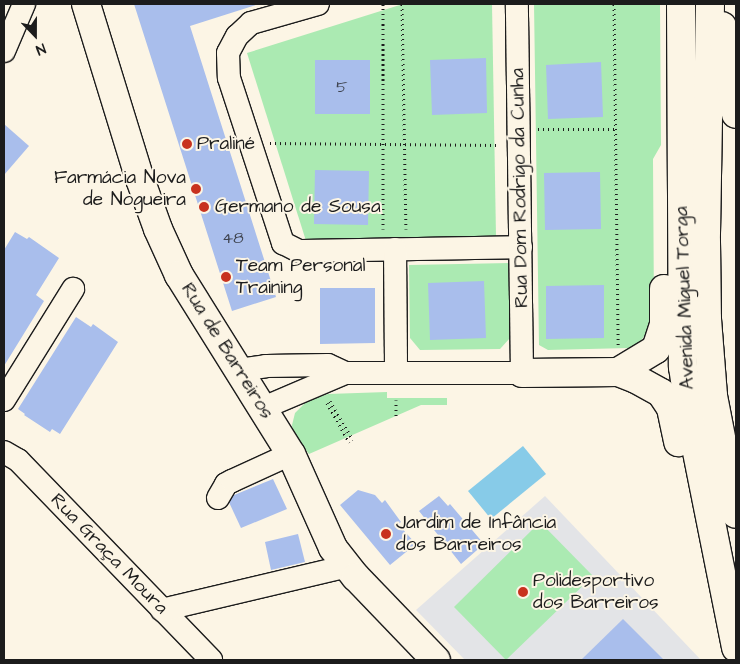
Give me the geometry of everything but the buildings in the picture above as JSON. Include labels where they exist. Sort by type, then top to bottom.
[{"type":"main road","name":"Rua de Barreiros","points":[[86,4],[158,229],[179,275],[291,454],[333,548],[436,660]]},
{"type":"main road","name":"Avenida Miguel Torga","points":[[681,4],[683,367],[692,427],[736,648]]},
{"type":"main road","name":"Avenida Miguel Torga","points":[[710,4],[706,242],[707,319],[713,396],[736,514]]},
{"type":"main road","points":[[718,4],[736,114]]},
{"type":"main road","points":[[522,373],[618,362],[656,349],[664,325],[664,190],[681,164]]},
{"type":"main road","points":[[618,362],[636,379],[660,393],[671,408],[691,496],[714,536]]},
{"type":"street","points":[[4,51],[24,4]]},
{"type":"street","points":[[318,4],[252,23],[237,36],[228,54],[229,78],[283,243],[299,251],[520,247]]},
{"type":"street","name":"Rua Dom Rodrigo da Cunha","points":[[518,4],[522,373]]},
{"type":"street","points":[[395,249],[396,373]]},
{"type":"street","points":[[4,400],[73,289]]},
{"type":"street","points":[[239,370],[266,366],[328,365],[345,373]]},
{"type":"street","points":[[263,408],[345,373],[522,373]]},
{"type":"street","name":"Rua Graça Moura","points":[[4,452],[18,460],[211,660]]},
{"type":"street","points":[[218,498],[226,484],[291,454]]},
{"type":"street","points":[[162,610],[348,566]]},
{"type":"path","points":[[383,4],[383,144],[395,249]]},
{"type":"path","points":[[395,249],[404,144],[402,4]]},
{"type":"path","points":[[614,4],[618,362]]},
{"type":"path","points":[[250,143],[404,144],[615,129]]},
{"type":"path","points":[[324,395],[351,441]]},
{"type":"path","points":[[396,400],[396,416]]},
{"type":"shaded area","points":[[545,496],[701,660],[465,660],[416,610]]},
{"type":"green space","points":[[403,4],[492,4],[496,237],[306,241],[247,53]]},
{"type":"green space","points":[[534,4],[660,4],[661,145],[653,159],[654,314],[648,331],[640,342],[629,348],[548,350],[539,345]]},
{"type":"green space","points":[[510,263],[510,338],[500,349],[420,350],[410,338],[409,265]]},
{"type":"green space","points":[[387,392],[387,398],[447,398],[447,405],[421,405],[309,454],[293,434],[292,425],[295,413],[307,401],[328,394]]},
{"type":"green space","name":"Polidesportivo dos Barreiros","points":[[540,522],[593,576],[506,660],[454,607]]},
{"type":"water","points":[[523,446],[546,474],[491,519],[468,491]]},
{"type":"place","name":"Praliné","points":[[187,144]]},
{"type":"place","name":"Farmácia Nova de Nogueira","points":[[196,189]]},
{"type":"place","name":"Germano de Sousa","points":[[204,207]]},
{"type":"place","name":"Team Personal Training","points":[[226,277]]},
{"type":"place","name":"Jardim de Infância dos Barreiros","points":[[386,534]]},
{"type":"place","name":"Polidesportivo dos Barreiros","points":[[523,592]]}]
